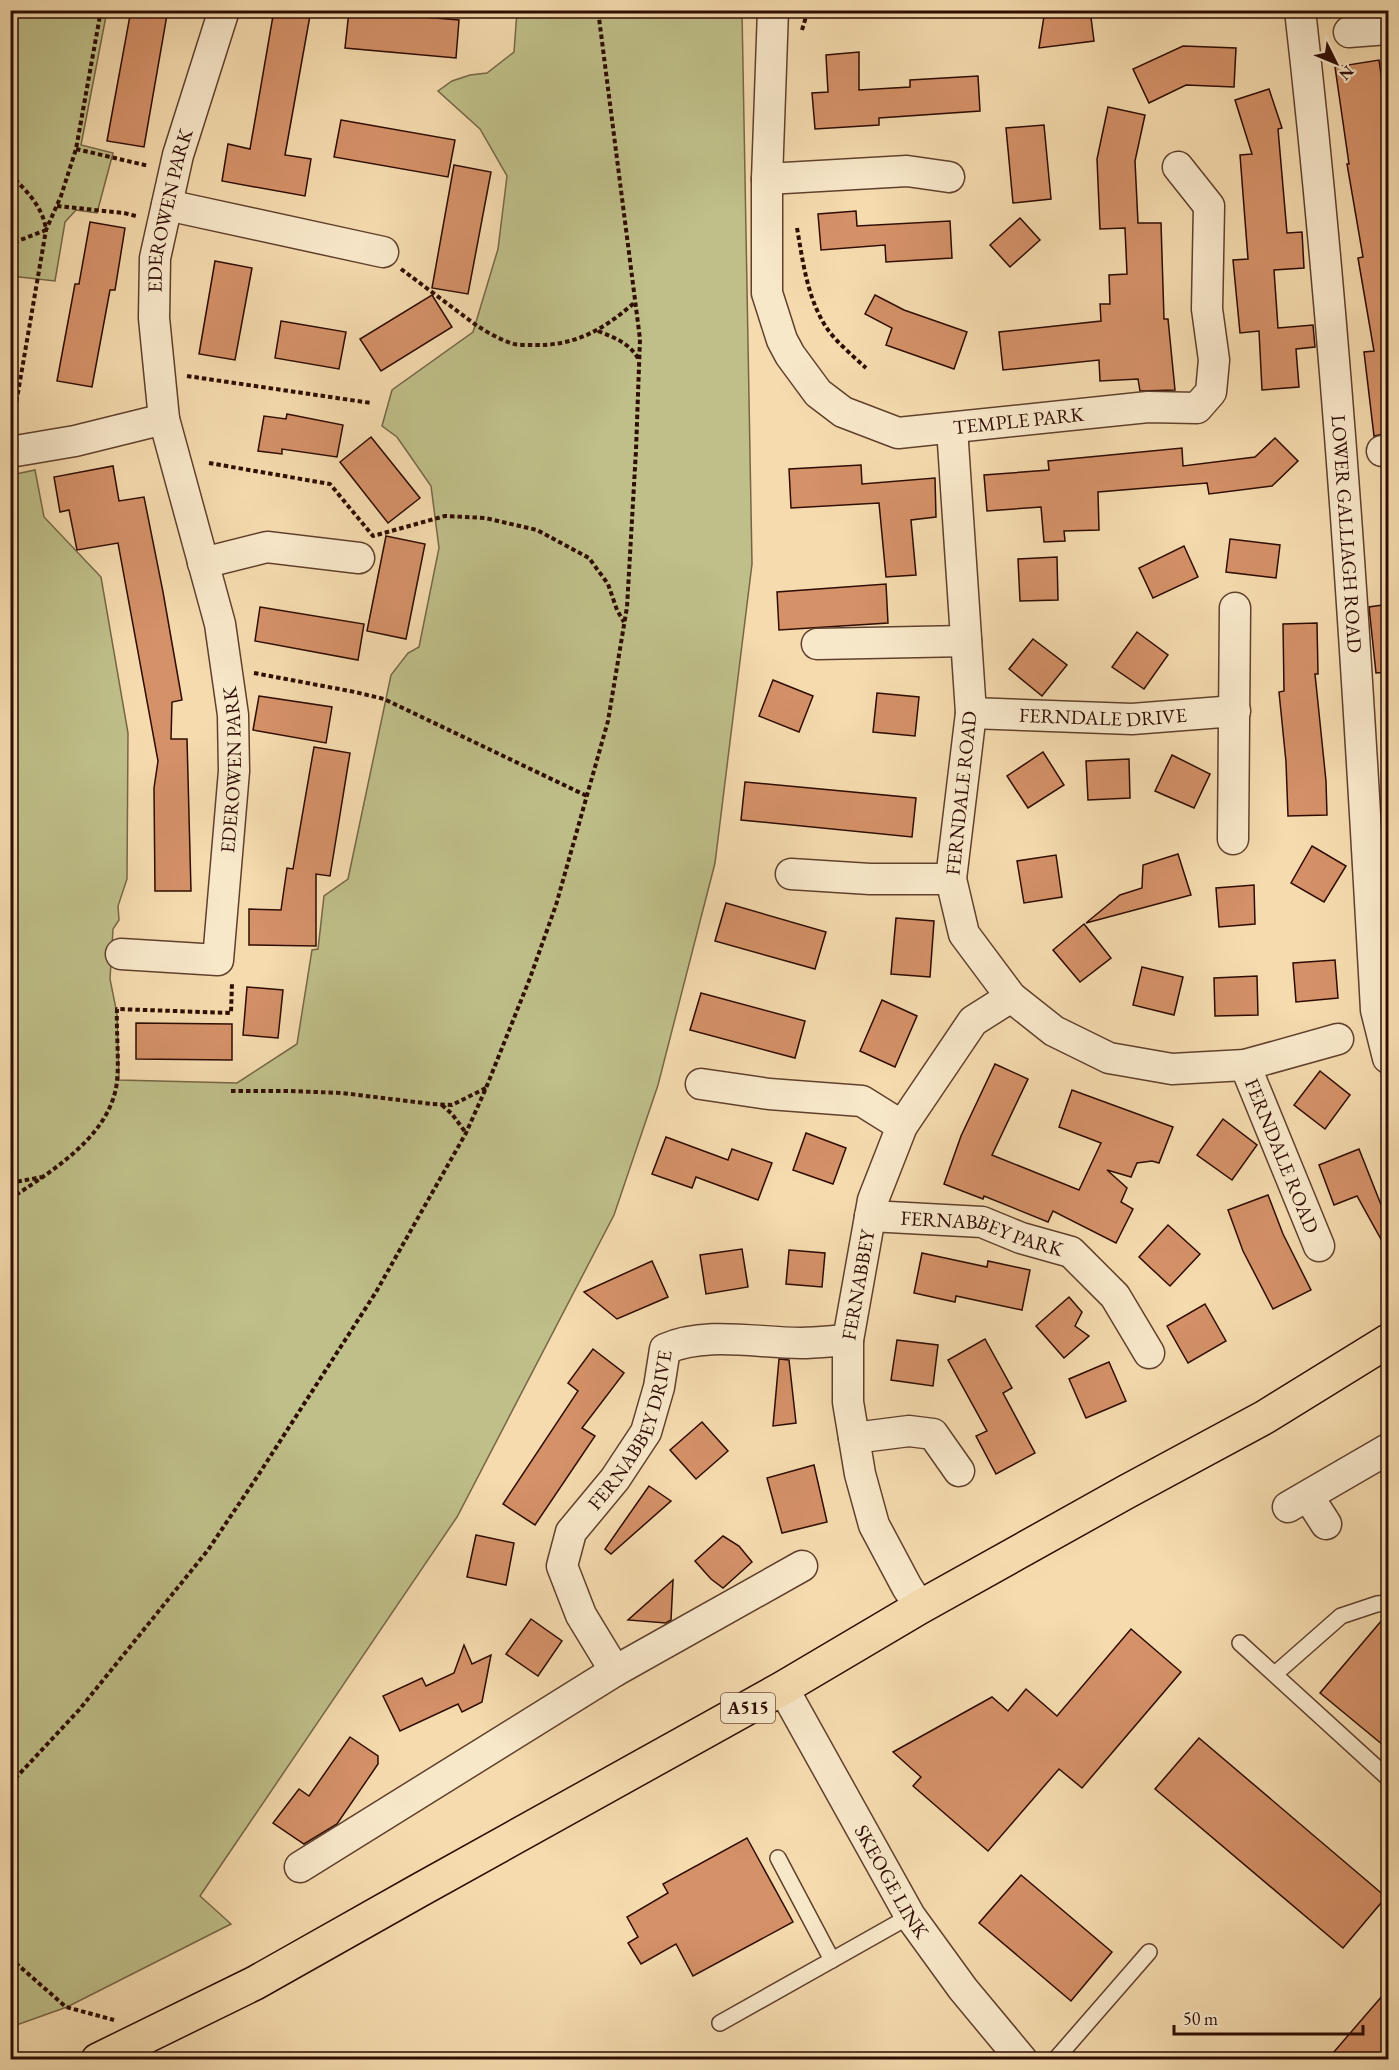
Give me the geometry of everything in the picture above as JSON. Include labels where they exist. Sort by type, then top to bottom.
[{"type":"highway","name":"A515","points":[[98,2060],[255,1983],[783,1688],[920,1607],[1265,1417],[1389,1341]]},
{"type":"street","name":"EDEROWEN PARK","points":[[121,954],[218,960],[234,771],[233,714],[220,624],[164,419],[154,306],[155,258],[174,172],[224,10]]},
{"type":"street","name":"TEMPLE PARK","points":[[773,10],[766,179],[767,293],[782,340],[790,356],[818,393],[843,412],[898,433],[1148,407],[1197,408],[1211,392],[1214,360],[1207,309],[1209,206],[1178,167]]},
{"type":"street","name":"LOWER GALLIAGH ROAD","points":[[1300,10],[1310,93],[1355,636],[1376,1011],[1389,1058]]},
{"type":"street","points":[[1349,32],[1389,29]]},
{"type":"street","points":[[766,179],[908,171],[949,177]]},
{"type":"street","points":[[165,214],[383,252]]},
{"type":"street","points":[[13,452],[75,441],[164,419]]},
{"type":"street","name":"FERNDALE ROAD","points":[[951,428],[971,713],[951,879],[964,934],[1011,997],[1054,1031],[1109,1058],[1172,1069],[1245,1065],[1338,1040]]},
{"type":"street","points":[[203,563],[267,547],[359,558]]},
{"type":"street","points":[[1233,839],[1235,608]]},
{"type":"street","points":[[818,644],[966,641]]},
{"type":"street","name":"FERNDALE DRIVE","points":[[971,713],[1132,719],[1235,711]]},
{"type":"street","points":[[791,874],[870,879],[951,879]]},
{"type":"street","name":"FERNABBEY","points":[[920,1607],[874,1525],[860,1474],[848,1402],[848,1340],[873,1200],[902,1126],[973,1021],[1011,997]]},
{"type":"street","name":"FERNDALE ROAD","points":[[1245,1065],[1319,1245]]},
{"type":"street","points":[[701,1084],[769,1094],[862,1101],[902,1126]]},
{"type":"street","name":"FERNABBEY PARK","points":[[870,1216],[982,1222],[1021,1238],[1071,1252],[1115,1296],[1149,1353]]},
{"type":"street","name":"FERNABBEY DRIVE","points":[[615,1671],[581,1616],[562,1566],[571,1533],[615,1479],[646,1432],[659,1387],[665,1349],[680,1343],[716,1340],[802,1343],[848,1340]]},
{"type":"street","points":[[854,1438],[909,1431],[933,1434],[958,1471]]},
{"type":"street","points":[[1326,1524],[1298,1502],[1389,1449]]},
{"type":"street","points":[[300,1867],[615,1671],[802,1566]]},
{"type":"street","name":"SKEOGE LINK","points":[[783,1688],[910,1916],[963,1989],[1022,2060]]},
{"type":"lane","points":[[1275,1674],[1341,1616],[1377,1604],[1389,1603]]},
{"type":"lane","points":[[1240,1643],[1389,1778]]},
{"type":"lane","points":[[778,1858],[832,1960]]},
{"type":"lane","points":[[720,2023],[910,1916]]},
{"type":"lane","points":[[1055,2060],[1149,1952]]},
{"type":"path","points":[[13,452],[15,410],[46,230],[57,206],[76,149],[101,10]]},
{"type":"path","points":[[10,1784],[79,1710],[220,1532],[375,1292],[466,1133],[530,978],[556,905],[608,721],[625,622],[631,551],[640,339],[598,10]]},
{"type":"path","points":[[76,149],[174,172]]},
{"type":"path","points":[[10,174],[40,207],[45,219],[46,230]]},
{"type":"path","points":[[57,206],[124,213],[165,214]]},
{"type":"path","points":[[10,244],[46,230]]},
{"type":"path","points":[[383,252],[402,270],[476,325],[488,333],[515,344],[552,345],[584,337],[614,321],[635,303]]},
{"type":"path","points":[[597,330],[633,349],[639,361]]},
{"type":"path","points":[[159,373],[371,404]]},
{"type":"path","points":[[209,463],[330,484],[373,536],[445,516],[485,518],[537,530],[589,558],[598,567],[608,584],[617,610],[625,622]]},
{"type":"path","points":[[226,669],[333,687],[384,699],[586,796]]},
{"type":"path","points":[[10,1199],[68,1159],[85,1142],[111,1103],[116,1087],[117,1009],[231,1013],[233,980]]},
{"type":"path","points":[[231,1091],[342,1093],[452,1105],[486,1088]]},
{"type":"path","points":[[441,1105],[452,1114],[466,1133]]},
{"type":"path","points":[[10,1183],[46,1176]]},
{"type":"path","points":[[10,1958],[66,2007],[155,2032]]},
{"type":"green space","points":[[11,10],[107,11],[81,145],[113,153],[97,213],[76,210],[65,222],[55,281],[11,276]]},
{"type":"green space","points":[[517,11],[742,11],[752,564],[715,863],[658,1085],[614,1215],[457,1517],[200,1896],[231,1924],[67,2007],[11,2027],[11,475],[35,470],[44,517],[101,577],[128,733],[127,879],[118,906],[119,920],[113,929],[110,979],[117,1014],[119,1080],[237,1083],[297,1044],[312,950],[318,949],[324,896],[348,879],[391,675],[408,653],[419,647],[439,548],[431,486],[397,437],[382,426],[392,390],[473,332],[498,249],[507,176],[480,129],[438,91],[452,81],[470,75],[487,73],[514,52]]},
{"type":"building","points":[[131,10],[167,15],[144,147],[107,141]]},
{"type":"building","points":[[274,10],[311,10],[285,155],[311,159],[305,196],[222,181],[228,144],[250,149]]},
{"type":"building","points":[[1045,10],[1090,10],[1094,41],[1039,48]]},
{"type":"building","points":[[349,11],[459,20],[456,58],[345,48]]},
{"type":"building","points":[[1183,46],[1236,48],[1234,87],[1186,85],[1149,103],[1133,69]]},
{"type":"building","points":[[859,52],[859,90],[910,87],[910,80],[978,76],[980,111],[879,118],[879,125],[815,129],[812,93],[828,92],[826,55]]},
{"type":"building","points":[[1379,60],[1389,131],[1389,433],[1374,436],[1364,352],[1374,351],[1358,258],[1363,257],[1347,164],[1349,164],[1335,67]]},
{"type":"building","points":[[1269,89],[1282,128],[1278,129],[1287,233],[1302,232],[1304,268],[1274,270],[1278,328],[1313,325],[1315,347],[1296,349],[1299,387],[1262,390],[1259,331],[1240,333],[1233,260],[1248,259],[1240,155],[1252,154],[1235,100]]},
{"type":"building","points":[[1108,107],[1145,115],[1135,161],[1138,223],[1161,223],[1164,319],[1168,319],[1175,390],[1140,391],[1138,379],[1100,381],[1099,360],[1003,370],[999,332],[1101,321],[1100,304],[1110,304],[1109,275],[1127,274],[1125,228],[1100,229],[1097,159]]},
{"type":"building","points":[[341,120],[455,140],[448,177],[334,157]]},
{"type":"building","points":[[1044,125],[1051,199],[1013,203],[1006,128]]},
{"type":"building","points":[[454,165],[491,172],[468,294],[432,288]]},
{"type":"building","points":[[856,211],[857,226],[950,221],[952,258],[886,262],[885,245],[821,250],[818,214]]},
{"type":"building","points":[[1020,218],[1040,240],[1010,267],[990,245]]},
{"type":"building","points":[[90,222],[125,228],[115,290],[110,290],[92,387],[57,381],[75,284],[79,284]]},
{"type":"building","points":[[215,261],[252,268],[235,360],[199,354]]},
{"type":"building","points":[[432,295],[452,327],[381,371],[360,339]]},
{"type":"building","points":[[875,295],[904,310],[967,332],[954,369],[886,345],[892,328],[865,314]]},
{"type":"building","points":[[281,321],[346,332],[339,369],[275,358]]},
{"type":"building","points":[[287,414],[343,425],[337,457],[282,449],[282,454],[258,451],[264,416],[286,419]]},
{"type":"building","points":[[371,437],[420,498],[388,523],[340,462]]},
{"type":"building","points":[[1275,438],[1298,461],[1272,486],[1209,494],[1207,483],[1098,492],[1099,530],[1064,531],[1065,541],[1044,542],[1041,507],[987,511],[984,475],[1049,470],[1048,461],[1182,448],[1183,466],[1255,457]]},
{"type":"building","points":[[861,465],[862,484],[935,478],[936,517],[911,520],[916,575],[886,577],[879,503],[791,508],[789,469]]},
{"type":"building","points":[[113,466],[119,501],[144,497],[163,592],[182,700],[172,702],[171,739],[187,739],[191,891],[155,891],[154,788],[158,761],[118,543],[77,550],[69,510],[60,512],[54,477]]},
{"type":"building","points":[[386,536],[425,544],[406,639],[367,631]]},
{"type":"building","points":[[1230,539],[1280,545],[1276,578],[1226,572]]},
{"type":"building","points":[[1184,546],[1198,577],[1153,598],[1139,568]]},
{"type":"building","points":[[1057,557],[1058,600],[1020,601],[1018,559]]},
{"type":"building","points":[[886,584],[888,623],[779,630],[777,592]]},
{"type":"building","points":[[1389,604],[1389,672],[1376,673],[1369,607]]},
{"type":"building","points":[[260,607],[364,624],[358,660],[255,641]]},
{"type":"building","points":[[1317,623],[1318,674],[1315,674],[1326,781],[1327,815],[1288,816],[1286,762],[1279,692],[1284,691],[1283,624]]},
{"type":"building","points":[[1137,632],[1168,655],[1144,689],[1112,667]]},
{"type":"building","points":[[1033,639],[1067,665],[1042,696],[1009,669]]},
{"type":"building","points":[[773,680],[813,696],[799,732],[759,716]]},
{"type":"building","points":[[877,693],[919,697],[915,736],[873,732]]},
{"type":"building","points":[[259,696],[332,707],[326,743],[253,730]]},
{"type":"building","points":[[314,747],[350,753],[330,876],[316,874],[316,946],[249,945],[249,909],[281,910],[287,868],[293,869]]},
{"type":"building","points":[[1043,752],[1064,785],[1028,808],[1007,776]]},
{"type":"building","points":[[1172,755],[1210,774],[1194,808],[1155,791]]},
{"type":"building","points":[[1129,759],[1130,798],[1088,800],[1086,761]]},
{"type":"building","points":[[745,782],[916,798],[912,837],[741,820]]},
{"type":"building","points":[[1312,846],[1346,866],[1324,902],[1291,883]]},
{"type":"building","points":[[1178,854],[1191,895],[1086,923],[1120,895],[1142,888],[1143,865]]},
{"type":"building","points":[[1056,855],[1062,897],[1024,903],[1017,861]]},
{"type":"building","points":[[1254,885],[1255,924],[1219,927],[1216,888]]},
{"type":"building","points":[[726,903],[826,932],[815,969],[715,941]]},
{"type":"building","points":[[896,918],[934,921],[930,977],[891,974]]},
{"type":"building","points":[[1084,924],[1111,958],[1080,982],[1053,950]]},
{"type":"building","points":[[1335,960],[1338,998],[1296,1002],[1293,963]]},
{"type":"building","points":[[1142,967],[1183,977],[1174,1015],[1133,1005]]},
{"type":"building","points":[[1257,976],[1258,1015],[1215,1016],[1214,978]]},
{"type":"building","points":[[247,987],[283,990],[278,1038],[243,1035]]},
{"type":"building","points":[[701,993],[805,1021],[795,1058],[690,1030]]},
{"type":"building","points":[[882,1000],[917,1016],[895,1067],[860,1051]]},
{"type":"building","points":[[136,1023],[232,1024],[232,1060],[136,1059]]},
{"type":"building","points":[[995,1064],[1028,1079],[992,1155],[1079,1190],[1101,1143],[1059,1127],[1072,1090],[1173,1127],[1159,1163],[1152,1161],[1137,1163],[1131,1177],[1107,1170],[1127,1188],[1121,1202],[1133,1209],[1116,1243],[1053,1211],[1048,1222],[984,1196],[983,1199],[944,1184],[961,1136]]},
{"type":"building","points":[[1320,1071],[1350,1095],[1325,1129],[1294,1105]]},
{"type":"building","points":[[1223,1119],[1257,1145],[1232,1180],[1197,1155]]},
{"type":"building","points":[[806,1133],[846,1148],[833,1184],[793,1170]]},
{"type":"building","points":[[666,1137],[728,1160],[732,1149],[772,1163],[758,1200],[696,1177],[692,1188],[652,1174]]},
{"type":"building","points":[[1359,1149],[1389,1225],[1389,1238],[1382,1241],[1357,1196],[1334,1205],[1319,1165]]},
{"type":"building","points":[[1268,1195],[1283,1234],[1311,1290],[1273,1309],[1243,1251],[1228,1210]]},
{"type":"building","points":[[1168,1225],[1200,1254],[1170,1286],[1139,1257]]},
{"type":"building","points":[[742,1249],[748,1287],[706,1294],[700,1255]]},
{"type":"building","points":[[789,1250],[825,1253],[822,1287],[786,1284]]},
{"type":"building","points":[[922,1253],[987,1267],[988,1261],[1030,1270],[1022,1310],[956,1296],[955,1302],[914,1293]]},
{"type":"building","points":[[652,1261],[668,1297],[617,1319],[584,1292]]},
{"type":"building","points":[[1069,1297],[1082,1312],[1075,1326],[1089,1336],[1064,1358],[1036,1326]]},
{"type":"building","points":[[1205,1304],[1226,1341],[1188,1363],[1167,1326]]},
{"type":"building","points":[[985,1339],[1012,1388],[1003,1393],[1035,1453],[996,1474],[976,1436],[987,1431],[948,1360]]},
{"type":"building","points":[[897,1340],[938,1345],[933,1386],[891,1380]]},
{"type":"building","points":[[593,1349],[624,1373],[582,1428],[595,1436],[535,1525],[503,1504],[578,1391],[568,1383]]},
{"type":"building","points":[[779,1359],[789,1360],[796,1423],[773,1426]]},
{"type":"building","points":[[1109,1362],[1126,1401],[1086,1418],[1069,1379]]},
{"type":"building","points":[[702,1422],[728,1451],[696,1479],[670,1450]]},
{"type":"building","points":[[814,1465],[827,1522],[782,1533],[767,1478]]},
{"type":"building","points":[[649,1486],[671,1501],[611,1554],[605,1549]]},
{"type":"building","points":[[476,1535],[514,1543],[506,1585],[467,1577]]},
{"type":"building","points":[[723,1536],[739,1546],[752,1562],[723,1588],[711,1579],[695,1561]]},
{"type":"building","points":[[673,1580],[671,1620],[666,1623],[628,1620]]},
{"type":"building","points":[[1389,1613],[1389,1750],[1320,1693]]},
{"type":"building","points":[[531,1619],[562,1641],[538,1676],[506,1654]]},
{"type":"building","points":[[1131,1629],[1181,1672],[1082,1788],[1059,1769],[988,1851],[913,1786],[921,1777],[893,1752],[992,1697],[1008,1711],[1026,1689],[1057,1716]]},
{"type":"building","points":[[464,1645],[472,1664],[491,1655],[482,1702],[462,1712],[458,1704],[400,1731],[383,1696],[422,1678],[426,1686],[454,1673]]},
{"type":"building","points":[[350,1737],[378,1756],[378,1764],[337,1824],[304,1844],[273,1823],[299,1789],[309,1796]]},
{"type":"building","points":[[1199,1738],[1386,1897],[1343,1948],[1155,1789]]},
{"type":"building","points":[[747,1838],[793,1922],[693,1976],[676,1944],[641,1964],[628,1943],[638,1937],[627,1917],[668,1893],[663,1884]]},
{"type":"building","points":[[1021,1875],[1112,1952],[1071,2001],[979,1923]]},
{"type":"building","points":[[1389,1988],[1389,2060],[1327,2060]]}]
